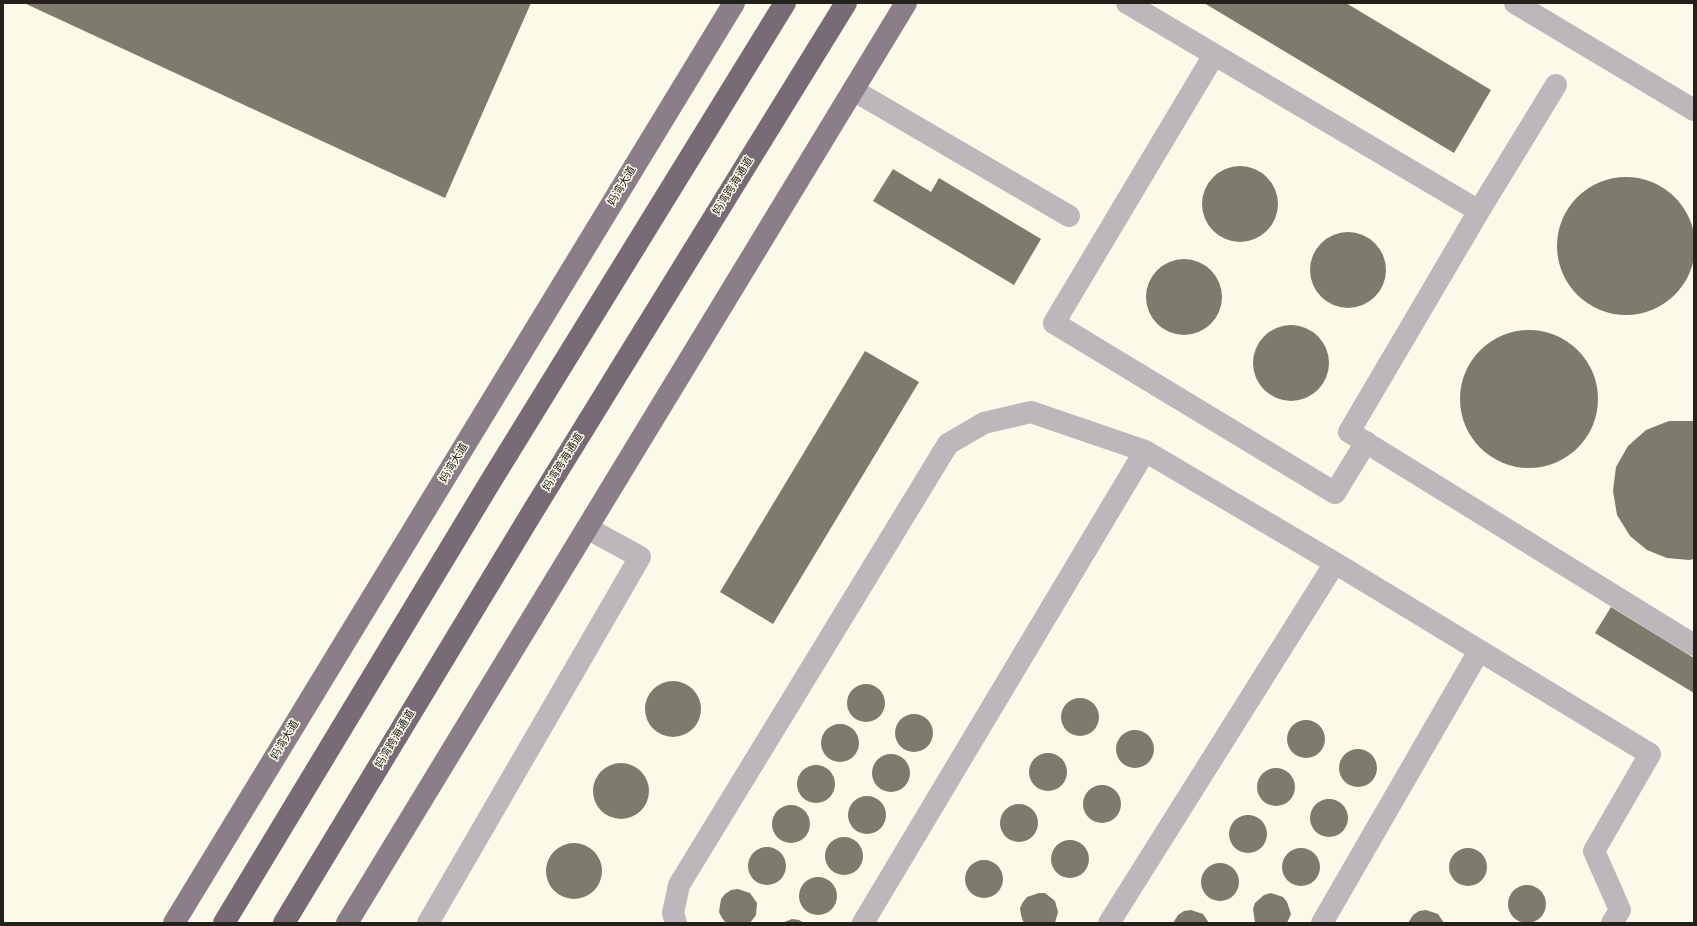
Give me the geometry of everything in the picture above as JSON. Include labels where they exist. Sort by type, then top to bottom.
[{"type":"highway","points":[[224,923],[488,484],[785,3]]},
{"type":"highway","name":"妈湾跨海通道","points":[[284,923],[533,511],[846,3]]},
{"type":"main road","name":"妈湾大道","points":[[174,923],[734,3]]},
{"type":"main road","points":[[346,923],[906,3]]},
{"type":"lane","points":[[1127,3],[1479,211]]},
{"type":"lane","points":[[1515,3],[1694,110]]},
{"type":"lane","points":[[1214,55],[1054,323],[1335,493],[1366,442]]},
{"type":"lane","points":[[1556,85],[1479,211],[1349,432],[1694,645]]},
{"type":"lane","points":[[853,90],[1069,216]]},
{"type":"lane","points":[[676,923],[672,913],[679,885],[948,444],[984,423],[1031,412],[1145,451],[1650,754],[1594,851],[1620,910],[1612,923]]},
{"type":"lane","points":[[863,923],[1145,451]]},
{"type":"lane","points":[[428,923],[640,558],[587,528]]},
{"type":"lane","points":[[1109,923],[1335,564]]},
{"type":"lane","points":[[1322,923],[1479,651]]},
{"type":"building","points":[[24,3],[531,3],[445,198]]},
{"type":"building","points":[[1204,3],[1346,3],[1491,90],[1454,153]]},
{"type":"building","points":[[1232,166],[1248,166],[1261,172],[1272,183],[1278,196],[1276,219],[1261,236],[1248,242],[1232,242],[1219,236],[1204,219],[1202,212],[1202,196],[1208,183],[1225,168]]},
{"type":"building","points":[[893,169],[931,192],[939,178],[1041,239],[1014,285],[873,201]]},
{"type":"building","points":[[1633,177],[1653,182],[1665,188],[1680,202],[1690,219],[1694,232],[1694,260],[1690,273],[1684,285],[1670,300],[1653,310],[1640,314],[1619,315],[1599,310],[1587,304],[1572,290],[1562,273],[1558,260],[1557,239],[1562,219],[1568,207],[1582,192],[1599,182],[1612,178]]},
{"type":"building","points":[[1341,232],[1355,232],[1369,238],[1380,249],[1386,263],[1386,277],[1383,285],[1375,297],[1369,302],[1355,308],[1341,308],[1327,302],[1316,291],[1310,277],[1310,263],[1316,249],[1327,238]]},
{"type":"building","points":[[1176,259],[1192,259],[1205,265],[1216,276],[1222,289],[1220,312],[1205,329],[1192,335],[1176,335],[1163,329],[1148,312],[1146,305],[1146,289],[1152,276],[1169,261]]},
{"type":"building","points":[[1284,325],[1298,325],[1312,331],[1323,342],[1329,356],[1329,370],[1326,378],[1318,390],[1312,395],[1298,401],[1284,401],[1270,395],[1259,384],[1253,370],[1253,356],[1259,342],[1270,331]]},
{"type":"building","points":[[1536,330],[1556,335],[1568,341],[1583,355],[1593,372],[1597,385],[1597,413],[1593,426],[1587,438],[1573,453],[1556,463],[1543,467],[1522,468],[1502,463],[1490,457],[1475,443],[1465,426],[1461,413],[1460,392],[1465,372],[1471,360],[1485,345],[1502,335],[1515,331]]},
{"type":"building","points":[[865,351],[919,382],[773,624],[720,592]]},
{"type":"building","points":[[1669,421],[1694,421],[1694,559],[1689,560],[1667,558],[1647,550],[1630,536],[1617,515],[1613,491],[1616,467],[1628,446],[1646,430]]},
{"type":"building","points":[[1611,607],[1694,658],[1694,693],[1595,633]]},
{"type":"building","points":[[668,681],[678,681],[693,689],[699,698],[701,709],[699,720],[693,729],[678,737],[668,737],[657,732],[650,725],[645,714],[645,704],[650,693],[657,686]]},
{"type":"building","points":[[862,684],[870,684],[882,693],[885,703],[882,713],[876,719],[870,722],[862,722],[850,713],[847,707],[847,699],[856,687]]},
{"type":"building","points":[[1080,698],[1090,701],[1096,707],[1099,717],[1096,727],[1090,733],[1080,736],[1070,733],[1064,727],[1061,717],[1064,707],[1070,701]]},
{"type":"building","points":[[910,714],[918,714],[930,723],[933,733],[930,743],[924,749],[918,752],[910,752],[898,743],[895,737],[895,729],[904,717]]},
{"type":"building","points":[[1302,720],[1310,720],[1317,723],[1322,728],[1325,739],[1322,750],[1317,755],[1310,758],[1302,758],[1295,755],[1290,750],[1287,743],[1287,735],[1290,728],[1295,723]]},
{"type":"building","points":[[840,724],[850,727],[856,733],[859,743],[856,753],[850,759],[840,762],[830,759],[824,753],[821,743],[824,733],[830,727]]},
{"type":"building","points":[[1135,730],[1145,733],[1151,739],[1154,749],[1151,759],[1145,765],[1135,768],[1125,765],[1119,759],[1116,749],[1119,739],[1125,733]]},
{"type":"building","points":[[1354,749],[1362,749],[1369,752],[1374,757],[1377,768],[1374,779],[1369,784],[1362,787],[1354,787],[1347,784],[1342,779],[1339,772],[1339,764],[1342,757],[1347,752]]},
{"type":"building","points":[[1044,753],[1052,753],[1059,756],[1064,761],[1067,772],[1064,783],[1059,788],[1052,791],[1044,791],[1037,788],[1032,783],[1029,776],[1029,768],[1032,761],[1037,756]]},
{"type":"building","points":[[887,754],[895,754],[907,763],[910,773],[907,783],[901,789],[895,792],[887,792],[875,783],[872,777],[872,769],[881,757]]},
{"type":"building","points":[[616,763],[626,763],[641,771],[647,780],[649,791],[647,802],[641,811],[626,819],[616,819],[605,814],[598,807],[593,796],[593,786],[598,775],[605,768]]},
{"type":"building","points":[[812,765],[820,765],[832,774],[835,784],[832,794],[826,800],[820,803],[812,803],[800,794],[797,788],[797,780],[806,768]]},
{"type":"building","points":[[1272,768],[1280,768],[1292,777],[1295,787],[1292,797],[1286,803],[1280,806],[1272,806],[1260,797],[1257,791],[1257,783],[1266,771]]},
{"type":"building","points":[[1098,785],[1106,785],[1118,794],[1121,804],[1118,814],[1112,820],[1106,823],[1098,823],[1086,814],[1083,808],[1083,800],[1092,788]]},
{"type":"building","points":[[867,796],[877,799],[883,805],[886,815],[883,825],[877,831],[867,834],[857,831],[851,825],[848,815],[851,805],[857,799]]},
{"type":"building","points":[[1329,799],[1339,802],[1345,808],[1348,818],[1345,828],[1339,834],[1329,837],[1319,834],[1313,828],[1310,818],[1313,808],[1319,802]]},
{"type":"building","points":[[1015,804],[1023,804],[1035,813],[1038,823],[1035,833],[1029,839],[1023,842],[1015,842],[1003,833],[1000,827],[1000,819],[1009,807]]},
{"type":"building","points":[[787,805],[795,805],[802,808],[807,813],[810,824],[807,835],[802,840],[795,843],[787,843],[780,840],[775,835],[772,828],[772,820],[775,813],[780,808]]},
{"type":"building","points":[[1244,815],[1252,815],[1259,818],[1264,823],[1267,834],[1264,845],[1259,850],[1252,853],[1244,853],[1237,850],[1232,845],[1229,838],[1229,830],[1232,823],[1237,818]]},
{"type":"building","points":[[844,837],[854,840],[860,846],[863,856],[860,866],[854,872],[844,875],[834,872],[828,866],[825,856],[828,846],[834,840]]},
{"type":"building","points":[[1066,840],[1074,840],[1081,843],[1086,848],[1089,859],[1086,870],[1081,875],[1074,878],[1066,878],[1059,875],[1054,870],[1051,863],[1051,855],[1054,848],[1059,843]]},
{"type":"building","points":[[569,843],[579,843],[594,851],[600,860],[602,871],[600,882],[594,891],[579,899],[569,899],[558,894],[551,887],[546,876],[546,866],[551,855],[558,848]]},
{"type":"building","points":[[767,847],[777,850],[783,856],[786,866],[783,876],[777,882],[767,885],[757,882],[751,876],[748,866],[751,856],[757,850]]},
{"type":"building","points":[[1297,848],[1305,848],[1317,857],[1320,867],[1317,877],[1311,883],[1305,886],[1297,886],[1285,877],[1282,871],[1282,863],[1291,851]]},
{"type":"building","points":[[1468,848],[1478,851],[1484,857],[1487,867],[1484,877],[1478,883],[1468,886],[1458,883],[1452,877],[1449,867],[1452,857],[1458,851]]},
{"type":"building","points":[[980,860],[988,860],[1000,869],[1003,879],[1000,889],[994,895],[988,898],[980,898],[968,889],[965,883],[965,875],[974,863]]},
{"type":"building","points":[[1216,863],[1224,863],[1231,866],[1236,871],[1239,882],[1236,893],[1231,898],[1224,901],[1216,901],[1209,898],[1204,893],[1201,886],[1201,878],[1204,871],[1209,866]]},
{"type":"building","points":[[814,877],[822,877],[829,880],[834,885],[837,896],[834,907],[829,912],[822,915],[814,915],[807,912],[802,907],[799,900],[799,892],[802,885],[807,880]]},
{"type":"building","points":[[1523,885],[1531,885],[1543,894],[1546,904],[1543,914],[1537,920],[1531,923],[1523,923],[1511,914],[1508,908],[1508,900],[1517,888]]},
{"type":"building","points":[[738,889],[750,893],[757,903],[756,915],[750,923],[726,923],[719,912],[721,899],[731,890]]},
{"type":"building","points":[[1039,893],[1045,893],[1055,901],[1058,912],[1055,923],[1024,923],[1020,908],[1023,902],[1027,897]]},
{"type":"building","points":[[1271,893],[1283,897],[1287,902],[1291,914],[1287,923],[1255,922],[1253,909],[1255,903],[1264,895]]},
{"type":"building","points":[[1191,910],[1203,914],[1209,923],[1173,923],[1178,915],[1184,911]]},
{"type":"building","points":[[1426,910],[1438,914],[1444,923],[1408,923],[1413,915],[1419,911]]},
{"type":"building","points":[[792,919],[799,920],[804,923],[782,923]]}]
